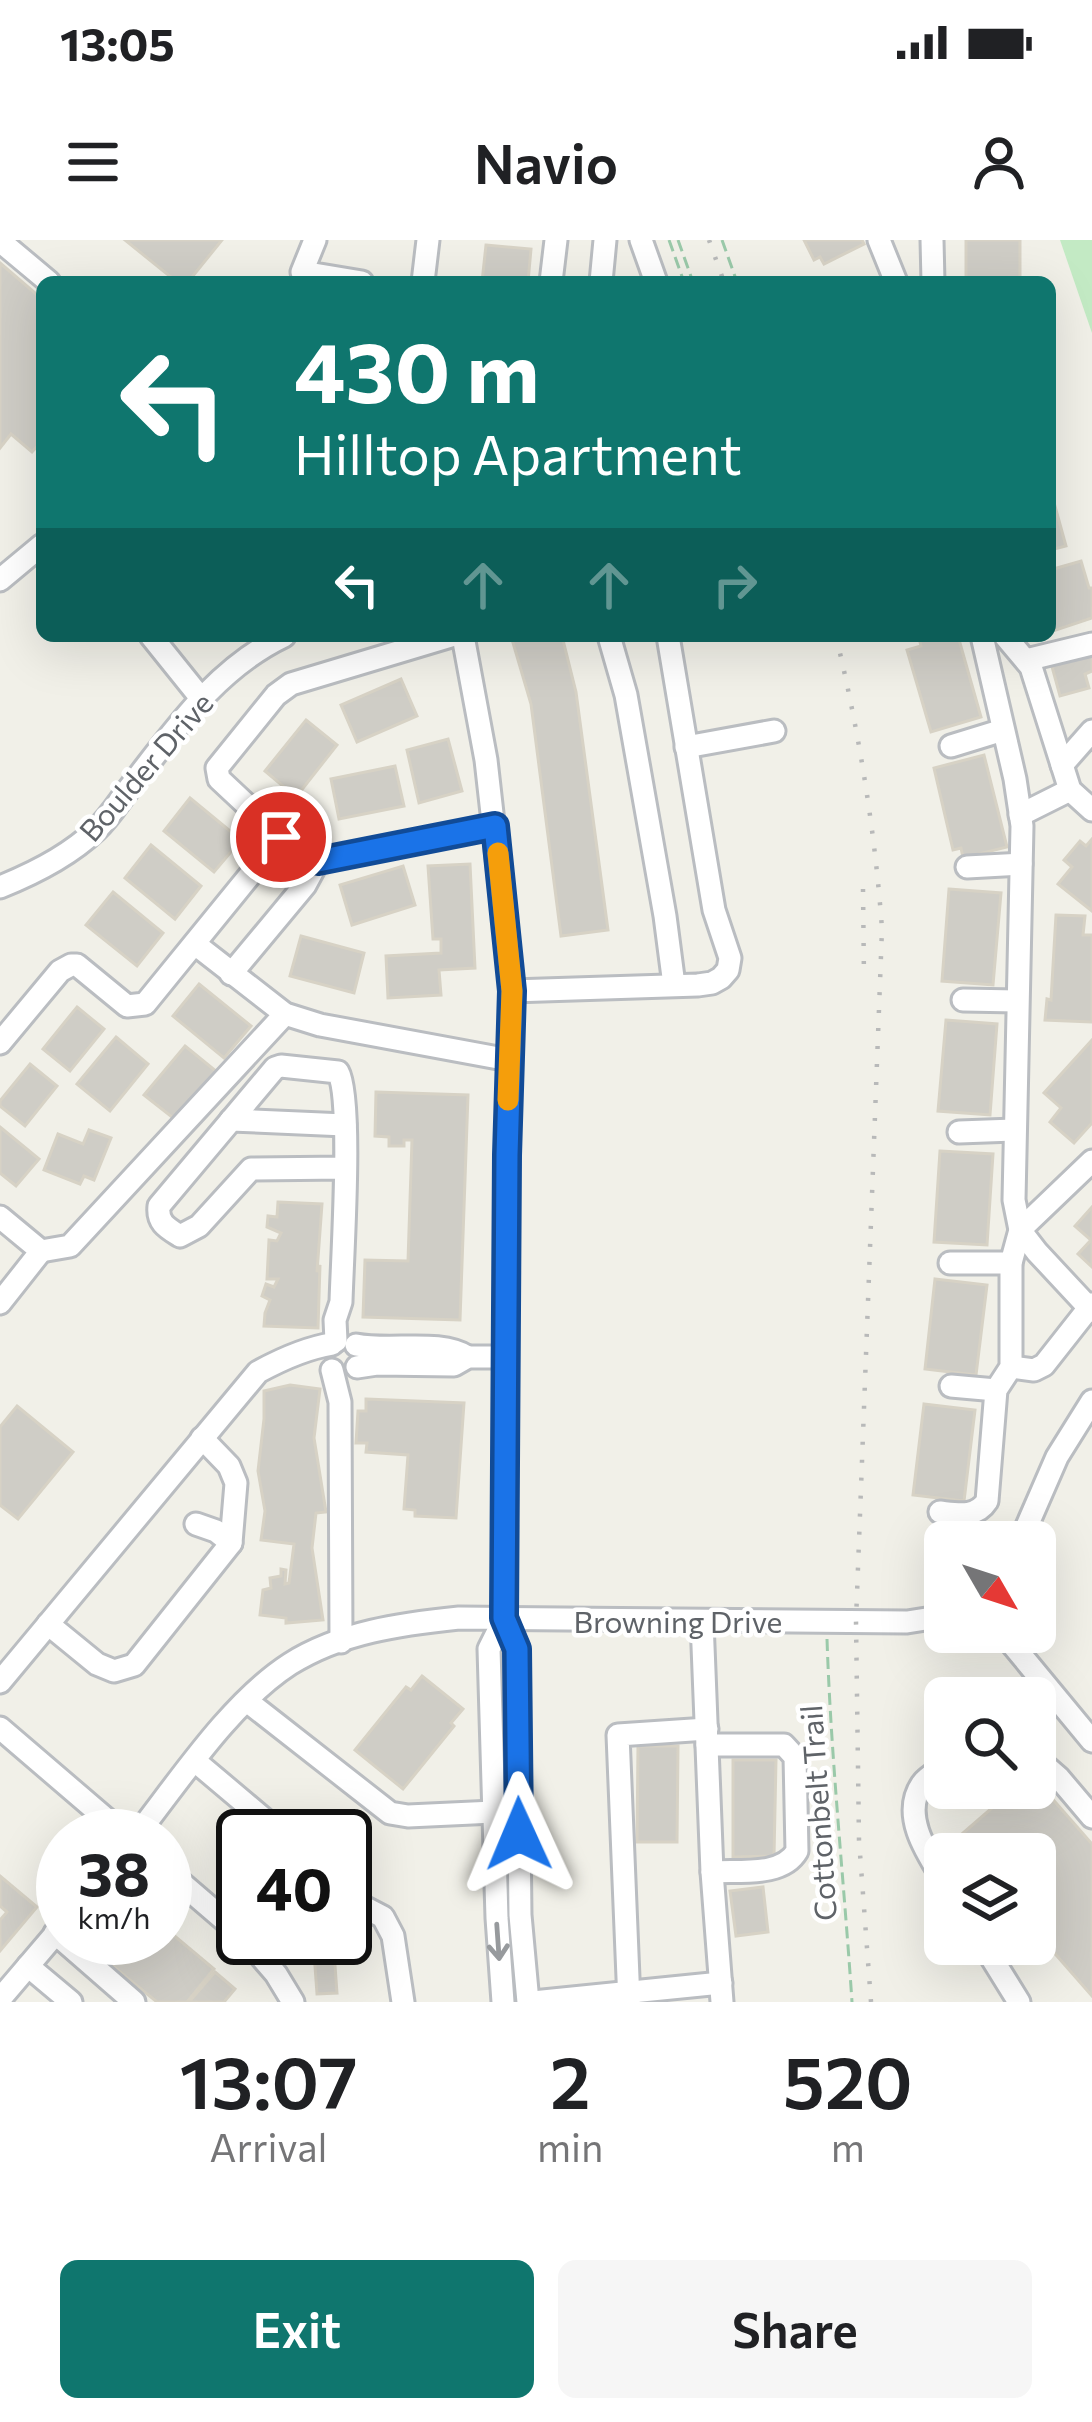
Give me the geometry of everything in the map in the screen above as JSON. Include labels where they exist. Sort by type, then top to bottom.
[{"type":"street","points":[[315,240],[302,272],[326,276]]},
{"type":"street","points":[[425,276],[428,240]]},
{"type":"street","points":[[552,276],[556,240]]},
{"type":"street","points":[[602,276],[605,240]]},
{"type":"street","points":[[641,240],[654,276]]},
{"type":"street","points":[[879,240],[911,276]]},
{"type":"street","points":[[918,276],[932,240]]},
{"type":"street","points":[[0,241],[42,276]]},
{"type":"street","points":[[0,580],[36,550]]},
{"type":"street","points":[[156,642],[200,697]]},
{"type":"street","name":"Boulder Drive","points":[[0,887],[66,854],[98,828],[200,697],[273,642]]},
{"type":"street","points":[[431,642],[292,684],[276,695],[217,768],[219,778],[281,837],[318,861],[495,826]]},
{"type":"street","points":[[464,642],[495,826],[512,991],[504,1618],[517,1649],[520,1915],[530,2002],[721,1993],[703,1621]]},
{"type":"street","points":[[611,642],[626,694],[674,985]]},
{"type":"street","points":[[512,991],[712,983],[728,970],[730,958],[714,910],[669,642]]},
{"type":"street","points":[[940,1512],[968,1514],[987,1501],[996,1390],[1010,1367],[1011,1263],[1020,1229],[1013,1187],[1020,814],[983,642]]},
{"type":"street","points":[[1010,642],[1031,667],[1070,790],[1092,810]]},
{"type":"street","points":[[1026,660],[1092,644]]},
{"type":"street","points":[[951,746],[1003,730]]},
{"type":"street","points":[[686,747],[774,731]]},
{"type":"street","points":[[1063,765],[1092,731]]},
{"type":"street","points":[[1020,814],[1070,790]]},
{"type":"street","points":[[0,1042],[60,970],[70,965],[77,965],[127,1006],[145,1004],[281,837]]},
{"type":"street","points":[[231,974],[305,885],[318,861]]},
{"type":"street","points":[[967,867],[1021,864]]},
{"type":"street","points":[[195,944],[285,1014],[320,1025],[509,1060]]},
{"type":"street","points":[[963,1000],[1017,1000]]},
{"type":"street","points":[[0,1303],[41,1251],[70,1246],[285,1014]]},
{"type":"street","points":[[341,1642],[340,1402],[349,1317],[341,1302],[345,1125],[344,1086],[338,1072],[280,1066],[158,1206],[160,1221],[180,1236],[200,1226],[251,1169],[344,1168]]},
{"type":"street","points":[[231,1120],[345,1125]]},
{"type":"street","points":[[959,1132],[1014,1130]]},
{"type":"street","points":[[1020,1229],[1092,1161]]},
{"type":"street","points":[[0,1217],[41,1251]]},
{"type":"street","points":[[1010,1367],[1034,1370],[1044,1365],[1091,1307],[1020,1229]]},
{"type":"street","points":[[950,1263],[1011,1263]]},
{"type":"street","points":[[0,1682],[258,1372],[317,1346],[377,1364],[454,1365],[468,1358],[506,1358]]},
{"type":"street","points":[[951,1386],[996,1390]]},
{"type":"street","points":[[1029,1521],[1058,1457],[1092,1401]]},
{"type":"street","points":[[48,1624],[97,1664],[114,1671],[134,1665],[231,1543],[236,1483],[229,1466],[202,1438]]},
{"type":"street","points":[[196,1524],[231,1543]]},
{"type":"street","name":"Browning Drive","points":[[154,1809],[248,1701],[289,1666],[395,1624],[459,1618],[924,1619]]},
{"type":"street","points":[[502,2002],[489,1649],[504,1618]]},
{"type":"street","points":[[248,1701],[390,1814],[494,1813]]},
{"type":"street","points":[[1056,1708],[1092,1741]]},
{"type":"street","points":[[0,1728],[98,1809]]},
{"type":"street","points":[[629,1997],[618,1735],[784,1745],[795,1757],[797,1850],[790,1862],[712,1872]]},
{"type":"street","points":[[195,1761],[252,1809]]},
{"type":"street","points":[[1056,1775],[1092,1817]]},
{"type":"street","points":[[924,1783],[914,1804],[924,1848]]},
{"type":"street","points":[[192,1892],[216,1913]]},
{"type":"street","points":[[372,1912],[383,1918],[393,1936],[403,2002]]},
{"type":"street","points":[[0,1999],[36,1956]]},
{"type":"street","points":[[96,1965],[134,2002]]},
{"type":"street","points":[[268,1965],[292,2002]]},
{"type":"street","points":[[996,1965],[1018,2002]]},
{"type":"street","points":[[28,1966],[71,2002]]},
{"type":"path","points":[[669,240],[682,276]]},
{"type":"path","points":[[679,240],[691,276]]},
{"type":"path","points":[[722,240],[735,276]]},
{"type":"path","name":"Cottonbelt Trail","points":[[827,1621],[852,2002]]},
{"type":"green space","points":[[1060,240],[1092,240],[1092,333]]},
{"type":"building","points":[[125,240],[222,240],[193,276],[170,276]]},
{"type":"building","points":[[804,240],[862,240],[864,244],[824,264],[820,257],[814,260]]},
{"type":"building","points":[[966,240],[1020,240],[1020,276],[966,276]]},
{"type":"building","points":[[486,245],[531,249],[529,276],[483,276]]},
{"type":"building","points":[[0,263],[36,294],[36,448],[32,452],[11,434],[0,448]]},
{"type":"building","points":[[1056,510],[1066,546],[1056,548]]},
{"type":"building","points":[[1081,561],[1092,588],[1092,618],[1056,630],[1056,568]]},
{"type":"building","points":[[513,642],[564,642],[576,692],[608,930],[561,936],[531,704]]},
{"type":"building","points":[[920,642],[960,642],[981,717],[931,732],[907,650],[921,646]]},
{"type":"building","points":[[1092,651],[1092,671],[1085,674],[1089,688],[1060,696],[1051,663]]},
{"type":"building","points":[[401,679],[417,716],[357,742],[341,705]]},
{"type":"building","points":[[306,720],[337,745],[296,797],[265,771]]},
{"type":"building","points":[[448,739],[462,791],[419,803],[407,750]]},
{"type":"building","points":[[984,755],[1007,847],[963,858],[961,848],[953,850],[934,768]]},
{"type":"building","points":[[395,766],[404,806],[339,819],[331,779]]},
{"type":"building","points":[[190,798],[241,840],[214,872],[164,831]]},
{"type":"building","points":[[1092,839],[1092,911],[1058,884],[1072,867],[1064,860],[1080,841],[1086,846]]},
{"type":"building","points":[[151,845],[201,886],[175,919],[125,878]]},
{"type":"building","points":[[470,864],[475,968],[439,970],[441,995],[388,998],[386,956],[441,953],[441,939],[433,939],[428,866]]},
{"type":"building","points":[[403,866],[415,905],[352,925],[340,885]]},
{"type":"building","points":[[949,889],[1001,893],[993,985],[942,981]]},
{"type":"building","points":[[113,892],[163,933],[137,966],[86,925]]},
{"type":"building","points":[[1056,915],[1085,916],[1083,935],[1092,935],[1092,1022],[1045,1020],[1047,999],[1051,1000]]},
{"type":"building","points":[[301,936],[364,953],[354,993],[290,976]]},
{"type":"building","points":[[199,984],[251,1026],[224,1058],[173,1016]]},
{"type":"building","points":[[77,1007],[104,1029],[70,1071],[43,1049]]},
{"type":"building","points":[[946,1020],[997,1024],[990,1115],[938,1111]]},
{"type":"building","points":[[116,1037],[148,1064],[110,1111],[77,1084]]},
{"type":"building","points":[[1092,1040],[1092,1123],[1074,1143],[1050,1122],[1061,1108],[1044,1093]]},
{"type":"building","points":[[185,1046],[217,1072],[177,1121],[144,1095]]},
{"type":"building","points":[[30,1064],[57,1086],[25,1126],[0,1101]]},
{"type":"building","points":[[376,1092],[468,1095],[460,1320],[363,1317],[365,1260],[408,1261],[412,1140],[404,1140],[404,1146],[389,1146],[389,1137],[375,1136]]},
{"type":"building","points":[[0,1127],[39,1159],[16,1186],[0,1173]]},
{"type":"building","points":[[89,1130],[111,1138],[94,1180],[84,1176],[80,1184],[44,1170],[58,1134],[83,1144]]},
{"type":"building","points":[[940,1151],[993,1154],[987,1245],[934,1242]]},
{"type":"building","points":[[278,1202],[322,1204],[318,1328],[264,1326],[270,1300],[262,1296],[266,1284],[274,1287],[278,1279],[267,1279],[269,1240],[277,1241],[281,1233],[267,1227],[268,1216],[277,1217]]},
{"type":"building","points":[[1092,1207],[1092,1267],[1078,1254],[1091,1240],[1075,1226]]},
{"type":"building","points":[[935,1279],[987,1285],[976,1375],[925,1369]]},
{"type":"building","points":[[290,1385],[320,1389],[314,1438],[326,1512],[316,1513],[312,1548],[323,1620],[286,1623],[286,1618],[260,1615],[263,1590],[271,1588],[270,1578],[286,1570],[285,1584],[289,1583],[294,1544],[261,1540],[265,1511],[258,1471],[264,1391]]},
{"type":"building","points":[[366,1399],[464,1403],[456,1518],[415,1516],[415,1510],[404,1509],[408,1455],[366,1452],[367,1443],[356,1443],[358,1411],[366,1411]]},
{"type":"building","points":[[924,1404],[975,1410],[964,1501],[913,1495]]},
{"type":"building","points":[[17,1406],[73,1452],[18,1519],[0,1505],[0,1427]]},
{"type":"building","points":[[422,1676],[463,1709],[403,1789],[355,1750],[406,1687],[411,1690]]},
{"type":"building","points":[[638,1746],[678,1746],[677,1842],[637,1842]]},
{"type":"building","points":[[733,1760],[776,1760],[774,1856],[733,1857]]},
{"type":"building","points":[[1056,1803],[1092,1844],[1092,1996],[1056,1955],[1056,1833],[963,1833],[991,1809],[1056,1809]]},
{"type":"building","points":[[0,1876],[36,1908],[0,1951],[0,1920],[7,1912],[0,1906]]},
{"type":"building","points":[[763,1887],[768,1932],[736,1936],[730,1891]]},
{"type":"building","points":[[192,1951],[214,1969],[187,2002],[157,2002],[111,1965],[192,1965]]},
{"type":"building","points":[[315,1965],[335,1965],[337,1993],[317,1994]]},
{"type":"building","points":[[215,1972],[235,1989],[224,2002],[189,2002]]},
{"type":"railway","points":[[709,240],[722,276]]},
{"type":"railway","points":[[837,642],[865,782],[882,929],[856,1621],[859,1840],[871,2002]]},
{"type":"railway","points":[[863,889],[864,979]]},
{"type":"slow traffic","points":[[498,853],[512,991],[508,1100]]},
{"type":"route","points":[[281,837],[318,861],[495,826],[512,991],[504,1618],[517,1649],[519,1834]]}]
